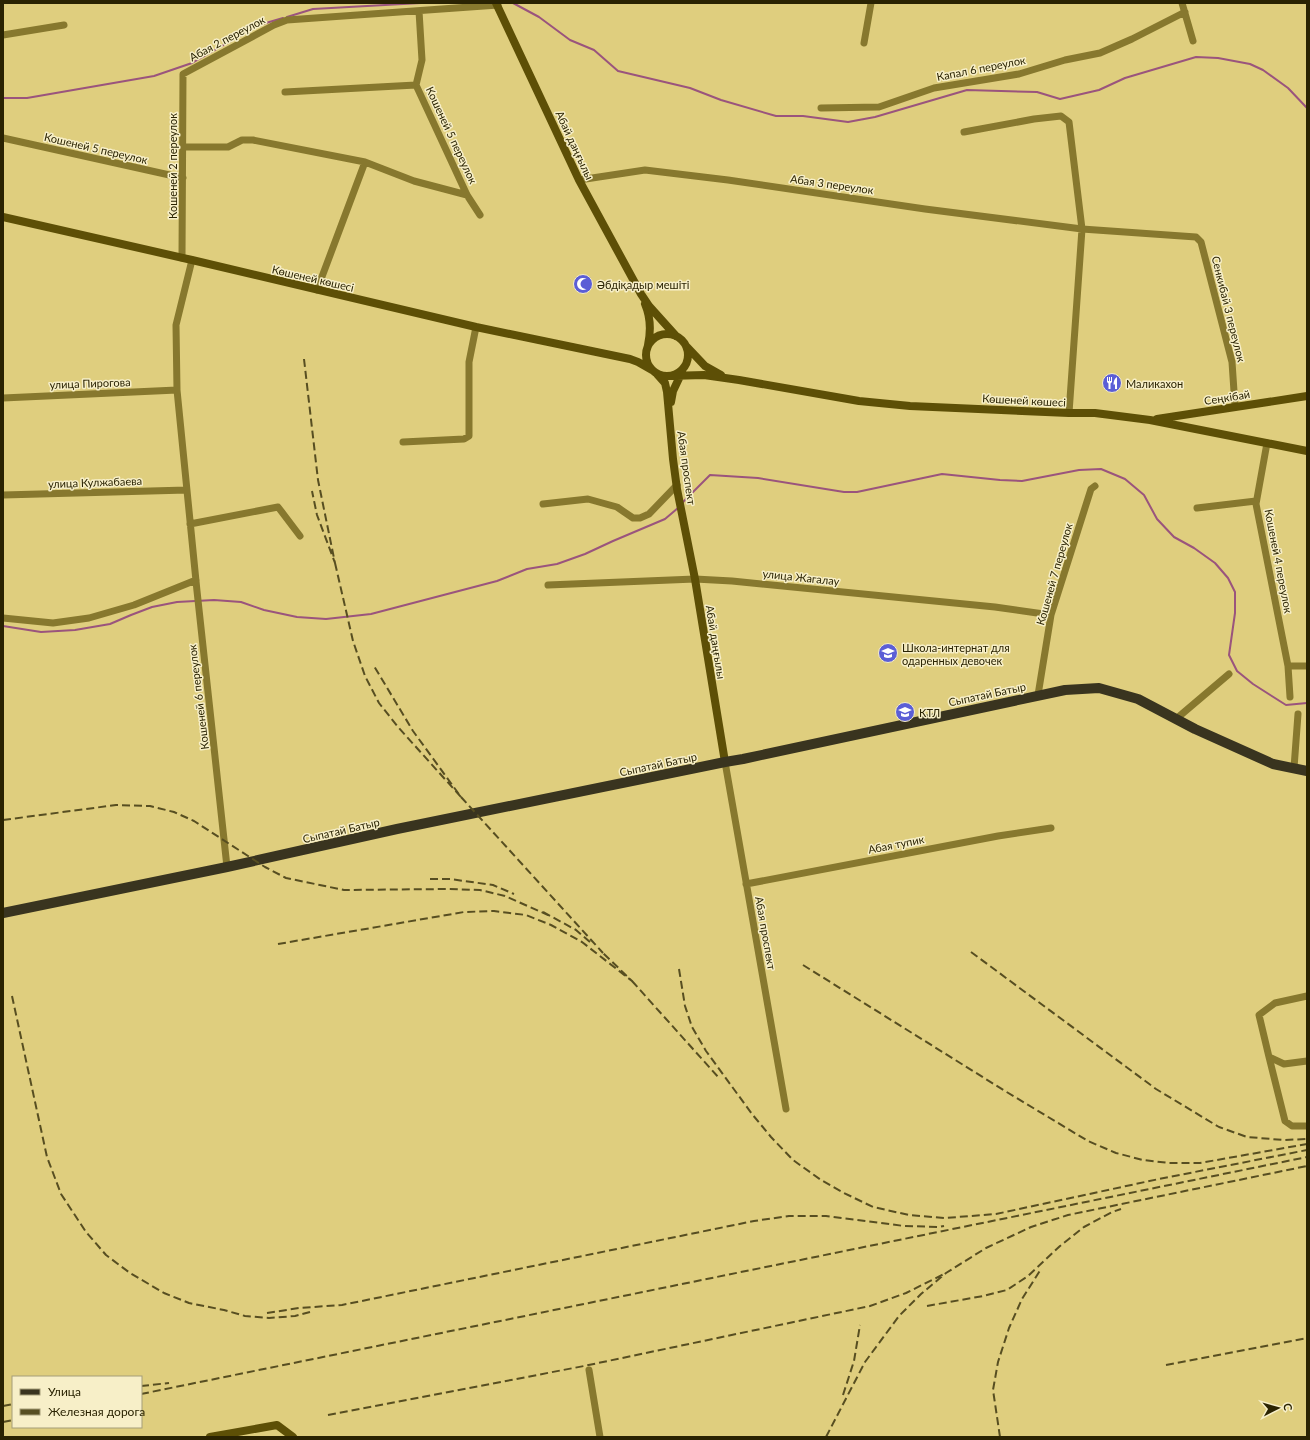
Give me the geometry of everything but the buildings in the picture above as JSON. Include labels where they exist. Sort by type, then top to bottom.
[{"type":"main road","name":"Абай даңғылы","points":[[497,4],[579,180],[641,294]]},
{"type":"main road","name":"Көшеней көшесі","points":[[3,217],[476,327],[619,357],[638,362],[654,372]]},
{"type":"main road","points":[[641,294],[649,306],[704,366],[719,374],[739,380]]},
{"type":"main road","points":[[641,294],[650,322],[646,360],[654,372],[665,383],[670,413]]},
{"type":"main road","points":[[619,357],[634,356],[648,346],[657,336],[663,334],[676,336]]},
{"type":"main road","points":[[670,413],[673,391],[688,360],[686,345]]},
{"type":"main road","points":[[668,376],[675,375],[684,367]]},
{"type":"main road","points":[[654,372],[668,376],[704,375],[739,380]]},
{"type":"main road","name":"Көшеней көшесі","points":[[739,380],[859,401],[910,406],[1095,413],[1150,420],[1307,451]]},
{"type":"main road","name":"Сеңкібай","points":[[1150,420],[1307,396]]},
{"type":"main road","name":"Абая проспект","points":[[670,413],[673,459],[685,526]]},
{"type":"main road","name":"Абай даңғылы","points":[[685,526],[725,762]]},
{"type":"main road","name":"Сыпатай Батыр","points":[[3,913],[227,867],[397,829],[743,759],[1065,690],[1098,688],[1138,699],[1176,719],[1273,764],[1307,771]]},
{"type":"main road","points":[[210,1437],[277,1424],[293,1437]]},
{"type":"street","points":[[864,43],[871,3]]},
{"type":"street","points":[[1182,3],[1193,41]]},
{"type":"street","name":"Абая 2 переулок","points":[[183,74],[274,25],[287,20],[497,4]]},
{"type":"street","name":"Кошеней 5 переулок","points":[[419,11],[422,60],[416,85],[467,195],[480,215]]},
{"type":"street","name":"Капал 6 переулок","points":[[821,108],[879,107],[934,88],[1019,74],[1065,60],[1100,53],[1132,39],[1185,12]]},
{"type":"street","points":[[3,35],[64,25]]},
{"type":"street","name":"Кошеней 2 переулок","points":[[182,258],[183,74]]},
{"type":"street","name":"Кошеней 5 переулок","points":[[286,92],[416,85]]},
{"type":"street","points":[[964,132],[1034,119],[1061,116],[1066,118],[1069,122],[1082,229],[1069,413]]},
{"type":"street","name":"Кошеней 5 переулок","points":[[3,138],[183,178]]},
{"type":"street","name":"Кошеней 5 переулок","points":[[183,147],[228,147],[242,140],[253,140],[365,162],[414,181],[467,195]]},
{"type":"street","points":[[317,290],[365,162]]},
{"type":"street","name":"Абая 3 переулок","points":[[579,180],[644,170],[736,181],[925,209],[1082,229],[1196,236],[1201,242]]},
{"type":"street","name":"Сенкибай 3 переулок","points":[[1201,242],[1232,362],[1235,406]]},
{"type":"street","name":"Кошеней 6 переулок","points":[[192,260],[176,325],[177,390],[227,867]]},
{"type":"street","points":[[403,442],[464,440],[469,436],[469,362],[476,327]]},
{"type":"street","name":"улица Пирогова","points":[[3,398],[177,390]]},
{"type":"street","name":"Кошеней 4 переулок","points":[[1267,443],[1256,501],[1288,666],[1290,697]]},
{"type":"street","name":"Кошеней 7 переулок","points":[[1038,695],[1051,615],[1091,489],[1095,486]]},
{"type":"street","points":[[543,504],[588,499],[617,508],[633,518],[640,518],[649,514],[677,487]]},
{"type":"street","name":"улица Кулжабаева","points":[[3,495],[187,490]]},
{"type":"street","points":[[1197,508],[1256,501]]},
{"type":"street","points":[[190,524],[278,508],[300,536]]},
{"type":"street","name":"улица Жагалау","points":[[548,585],[695,579],[732,581],[987,606],[1051,615]]},
{"type":"street","points":[[3,618],[53,623],[89,618],[134,605],[196,580]]},
{"type":"street","points":[[1288,666],[1307,666]]},
{"type":"street","points":[[1176,719],[1229,674]]},
{"type":"street","points":[[1294,768],[1298,714]]},
{"type":"street","name":"Абая проспект","points":[[725,762],[786,1109]]},
{"type":"street","name":"Абая тупик","points":[[746,884],[998,836],[1051,828]]},
{"type":"street","points":[[1307,996],[1275,1002],[1259,1014],[1285,1121],[1292,1126],[1307,1126]]},
{"type":"street","points":[[1269,1057],[1284,1064],[1307,1061]]},
{"type":"street","points":[[589,1370],[600,1437]]},
{"type":"waterway","points":[[287,17],[313,9],[421,3]]},
{"type":"waterway","points":[[513,3],[539,17],[570,40],[594,50],[618,71],[690,88],[721,100],[776,116],[803,116],[848,122],[875,117],[967,90],[1037,92],[1060,99],[1099,90],[1125,78],[1196,57],[1218,58],[1250,64],[1263,70],[1288,88],[1307,108]]},
{"type":"waterway","points":[[3,98],[27,98],[154,76],[192,63],[259,25],[283,18]]},
{"type":"waterway","points":[[682,503],[710,475],[758,478],[844,492],[857,492],[942,474],[1022,481],[1079,470],[1101,469],[1125,479],[1144,495],[1157,519],[1174,537],[1194,548],[1215,563],[1228,578],[1235,592],[1235,613],[1229,655],[1237,671],[1253,684],[1286,705],[1307,703]]},
{"type":"waterway","points":[[3,626],[41,632],[75,630],[110,624],[152,607],[177,602],[214,600],[241,602],[264,610],[297,617],[326,619],[371,614],[497,581],[527,569],[557,564],[585,554],[665,519],[678,508]]},
{"type":"railway","points":[[304,359],[318,480],[335,563],[317,515],[312,491]]},
{"type":"railway","points":[[335,563],[353,641],[365,676],[379,703],[398,727],[461,797],[413,731],[374,666]]},
{"type":"railway","points":[[461,797],[603,953]]},
{"type":"railway","points":[[3,820],[116,805],[150,806],[174,812],[194,821],[265,867],[286,878],[344,890],[480,890],[505,896],[548,915]]},
{"type":"railway","points":[[430,879],[450,879],[493,885],[514,894]]},
{"type":"railway","points":[[278,944],[464,912],[494,911],[526,915],[551,925],[582,942],[632,981],[603,953]]},
{"type":"railway","points":[[543,912],[576,930],[590,942]]},
{"type":"railway","points":[[971,952],[1156,1089],[1219,1127],[1247,1137],[1283,1140],[1307,1139]]},
{"type":"railway","points":[[803,965],[1088,1141],[1116,1153],[1143,1160],[1169,1163],[1200,1163],[1307,1144]]},
{"type":"railway","points":[[679,969],[685,1006],[692,1027],[706,1051],[752,1114],[793,1160],[821,1180],[873,1207],[909,1215],[945,1218],[996,1214],[1159,1179],[1307,1150]]},
{"type":"railway","points":[[632,981],[719,1078]]},
{"type":"railway","points":[[12,996],[47,1157],[61,1194],[86,1232],[106,1255],[130,1273],[164,1293],[189,1303],[245,1316],[269,1318],[295,1316],[310,1312]]},
{"type":"railway","points":[[142,1394],[1307,1157]]},
{"type":"railway","points":[[826,1437],[865,1362],[899,1316],[921,1294],[946,1273],[986,1248],[1031,1227],[1068,1215],[1307,1166]]},
{"type":"railway","points":[[927,1306],[1007,1290],[1028,1276],[1060,1246],[1084,1227],[1112,1212],[1121,1209]]},
{"type":"railway","points":[[267,1313],[299,1308],[342,1305],[754,1221],[789,1216],[826,1216],[904,1226],[944,1226]]},
{"type":"railway","points":[[1000,1437],[993,1390],[998,1362],[1009,1328],[1022,1299],[1041,1269]]},
{"type":"railway","points":[[328,1415],[584,1366],[870,1306],[906,1293],[946,1273]]},
{"type":"railway","points":[[843,1395],[854,1361],[860,1325]]},
{"type":"railway","points":[[1166,1365],[1307,1338]]},
{"type":"railway","points":[[142,1386],[169,1383]]},
{"type":"railway","points":[[3,1406],[12,1404]]},
{"type":"railway","points":[[3,1422],[12,1420]]},
{"type":"place","name":"Әбдіқадыр мешіті","points":[[583,284]]},
{"type":"place","name":"Маликахон","points":[[1112,383]]},
{"type":"place","name":"Школа-интернат для одаренных девочек","points":[[888,653]]},
{"type":"place","name":"КТЛ","points":[[905,712]]}]
